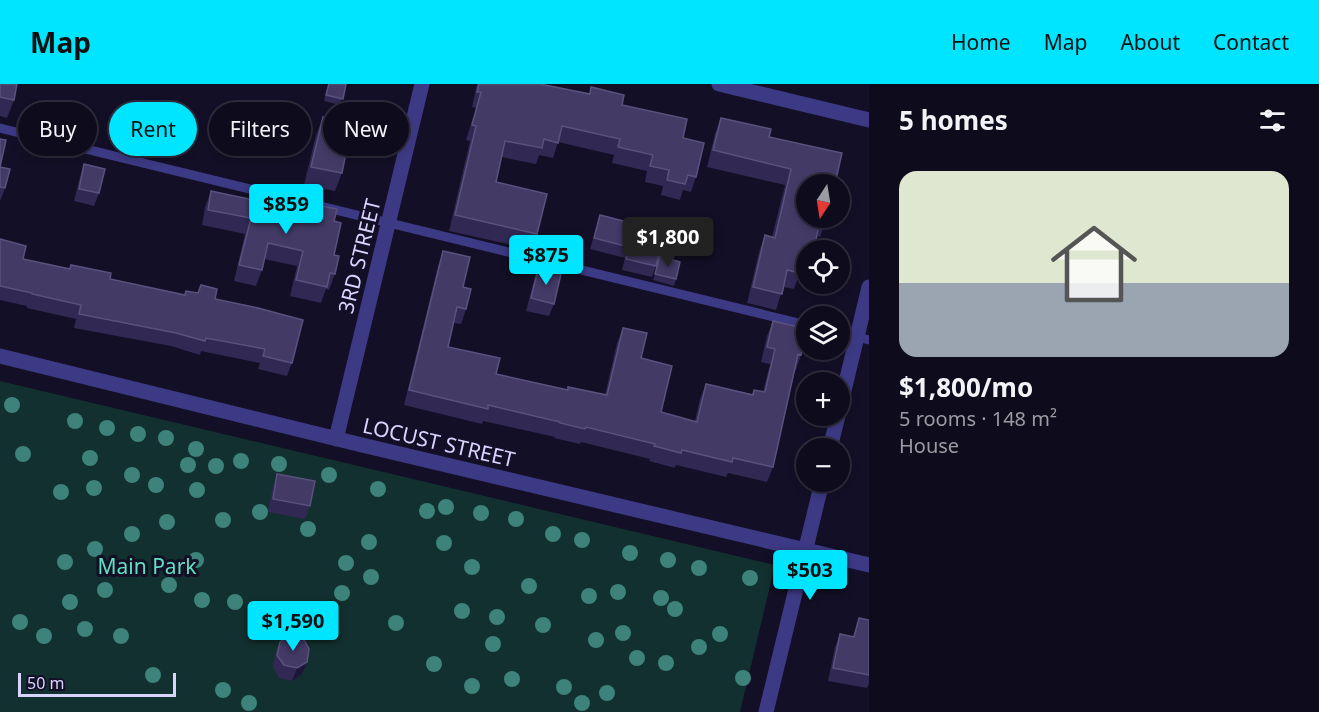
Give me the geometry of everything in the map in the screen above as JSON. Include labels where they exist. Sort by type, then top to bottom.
[{"type":"street","name":"3RD STREET","points":[[336,439],[422,84]]},
{"type":"street","points":[[718,84],[869,120]]},
{"type":"street","points":[[850,377],[863,339],[869,287]]},
{"type":"street","name":"LOCUST STREET","points":[[0,356],[336,439],[869,565]]},
{"type":"street","points":[[766,712],[820,492]]},
{"type":"lane","points":[[0,128],[796,322]]},
{"type":"green space","name":"Main Park","points":[[0,381],[775,565],[740,712],[0,712]]},
{"type":"building","points":[[0,84],[17,84],[14,100],[0,97]]},
{"type":"building","points":[[329,84],[346,84],[343,99],[326,95]]},
{"type":"building","points":[[479,84],[540,84],[590,94],[591,87],[624,95],[622,105],[687,119],[683,138],[704,143],[696,177],[688,175],[685,184],[667,180],[669,170],[650,166],[653,155],[618,147],[620,139],[562,126],[558,143],[544,139],[542,148],[505,141],[496,182],[547,194],[537,234],[455,215],[476,126],[472,125],[481,92],[477,92]]},
{"type":"building","points":[[323,117],[323,156],[345,156],[342,173],[311,167]]},
{"type":"building","points":[[721,118],[771,129],[769,137],[842,153],[837,174],[796,174],[796,228],[818,228],[816,240],[796,240],[796,272],[787,270],[782,294],[753,287],[765,235],[775,238],[791,169],[713,150]]},
{"type":"building","points":[[0,139],[6,140],[0,167]]},
{"type":"building","points":[[84,164],[105,169],[99,193],[79,189]]},
{"type":"building","points":[[0,167],[10,169],[5,188],[0,187]]},
{"type":"building","points":[[211,191],[320,214],[321,206],[337,209],[334,221],[341,223],[334,255],[339,256],[335,274],[330,273],[327,287],[296,280],[303,251],[268,243],[262,270],[239,265],[251,218],[208,210]]},
{"type":"building","points":[[600,215],[635,224],[635,220],[665,227],[656,266],[626,259],[629,247],[594,238]]},
{"type":"building","points":[[0,239],[26,246],[23,259],[70,269],[71,265],[111,273],[110,279],[185,295],[186,291],[198,293],[201,285],[217,289],[215,299],[303,320],[292,363],[263,356],[265,349],[206,338],[205,341],[79,314],[81,305],[0,286]]},
{"type":"building","points":[[443,251],[470,257],[463,287],[471,289],[466,309],[457,307],[448,347],[500,358],[496,374],[568,390],[568,387],[607,395],[623,328],[647,333],[641,358],[672,366],[661,412],[697,422],[706,384],[753,395],[754,390],[765,392],[775,349],[767,347],[773,321],[796,326],[797,360],[773,467],[733,458],[732,462],[682,450],[681,453],[654,446],[655,444],[586,427],[585,429],[488,405],[488,409],[409,390]]},
{"type":"building","points":[[660,256],[680,262],[676,279],[655,274]]},
{"type":"building","points":[[538,269],[561,274],[554,304],[531,298]]},
{"type":"building","points":[[277,474],[315,481],[310,506],[273,499]]},
{"type":"building","points":[[859,618],[869,620],[869,675],[833,668],[840,634],[854,637]]},
{"type":"building","points":[[289,636],[303,638],[309,649],[307,662],[297,668],[284,665],[277,655],[280,642]]}]
